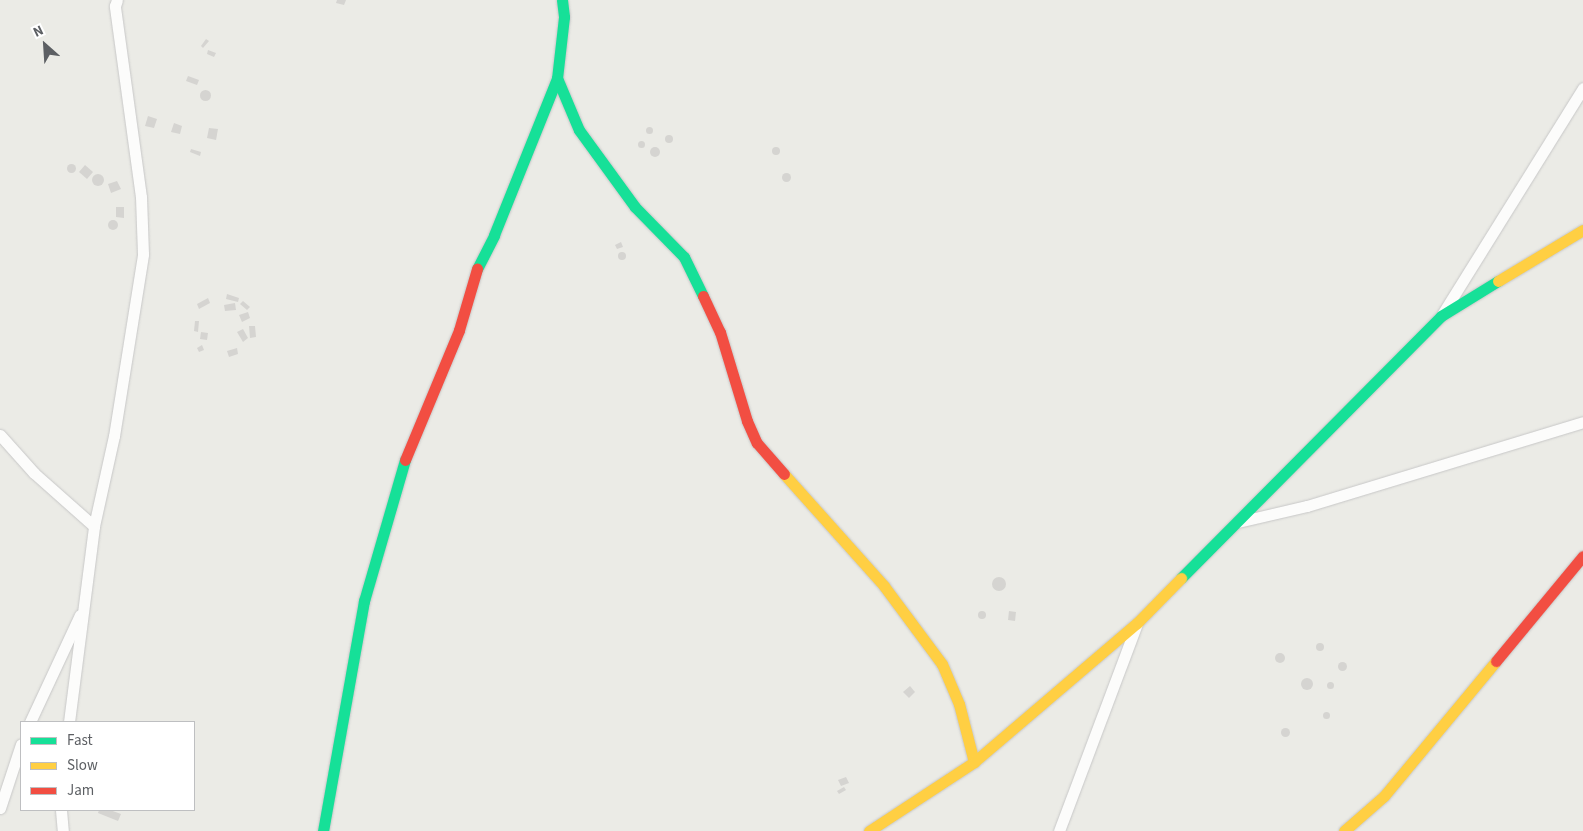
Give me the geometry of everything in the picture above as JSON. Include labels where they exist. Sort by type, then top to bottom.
[{"type":"street","points":[[69,721],[94,526],[114,436],[143,254],[141,197],[115,6],[117,0]]},
{"type":"street","points":[[323,831],[364,601],[383,543],[402,466],[422,424],[459,330],[472,278],[494,235],[557,78],[564,17],[562,0]]},
{"type":"street","points":[[557,78],[565,104],[584,137],[634,207],[684,258],[720,332],[747,421],[757,443],[884,586],[942,664],[959,704],[974,762]]},
{"type":"street","points":[[869,831],[974,762],[1137,623],[1441,316],[1583,88]]},
{"type":"street","points":[[1441,316],[1583,230]]},
{"type":"street","points":[[1238,522],[1307,506],[1583,422]]},
{"type":"street","points":[[0,435],[34,473],[94,526]]},
{"type":"street","points":[[1344,831],[1384,796],[1583,556]]},
{"type":"street","points":[[30,721],[85,605]]},
{"type":"street","points":[[1061,830],[1137,623]]},
{"type":"street","points":[[0,808],[20,747]]},
{"type":"street","points":[[61,811],[63,831]]},
{"type":"building","points":[[337,0],[346,0],[344,5],[336,3]]},
{"type":"building","points":[[206,39],[209,41],[203,48],[201,46]]},
{"type":"building","points":[[208,50],[216,53],[214,57],[207,54]]},
{"type":"building","points":[[188,76],[199,80],[197,85],[186,81]]},
{"type":"building","points":[[203,90],[207,90],[210,95],[209,99],[203,100],[200,97],[200,93]]},
{"type":"building","points":[[148,116],[157,119],[154,128],[145,126]]},
{"type":"building","points":[[174,123],[182,126],[180,134],[171,132]]},
{"type":"building","points":[[649,126],[653,130],[649,134],[645,130]]},
{"type":"building","points":[[209,128],[218,129],[216,140],[207,138]]},
{"type":"building","points":[[669,135],[673,139],[669,143],[665,139]]},
{"type":"building","points":[[641,141],[644,144],[641,147],[638,144]]},
{"type":"building","points":[[653,147],[657,147],[660,152],[659,156],[653,157],[650,154],[650,150]]},
{"type":"building","points":[[776,147],[780,151],[776,155],[772,151]]},
{"type":"building","points":[[191,149],[201,152],[200,156],[190,152]]},
{"type":"building","points":[[71,164],[75,168],[71,172],[67,168]]},
{"type":"building","points":[[85,165],[93,172],[87,179],[79,172]]},
{"type":"building","points":[[786,173],[790,177],[786,181],[782,177]]},
{"type":"building","points":[[96,174],[100,174],[104,180],[100,186],[96,186],[92,182],[92,178]]},
{"type":"building","points":[[117,181],[121,189],[111,193],[108,184]]},
{"type":"building","points":[[116,207],[124,207],[124,218],[116,217]]},
{"type":"building","points":[[113,220],[118,225],[113,230],[108,225]]},
{"type":"building","points":[[621,242],[623,247],[617,249],[615,245]]},
{"type":"building","points":[[622,252],[626,256],[622,260],[618,256]]},
{"type":"building","points":[[227,294],[239,298],[238,302],[226,299]]},
{"type":"building","points":[[208,298],[210,303],[199,309],[197,304]]},
{"type":"building","points":[[243,301],[250,307],[247,310],[240,304]]},
{"type":"building","points":[[235,303],[236,310],[225,311],[224,305]]},
{"type":"building","points":[[248,312],[250,318],[242,322],[239,315]]},
{"type":"building","points":[[195,321],[199,321],[198,332],[194,331]]},
{"type":"building","points":[[249,326],[255,326],[256,337],[250,338]]},
{"type":"building","points":[[243,329],[248,338],[243,342],[237,332]]},
{"type":"building","points":[[201,332],[208,333],[207,340],[200,339]]},
{"type":"building","points":[[202,345],[204,350],[199,352],[197,348]]},
{"type":"building","points":[[237,348],[238,354],[229,357],[227,351]]},
{"type":"building","points":[[999,577],[1004,579],[1006,584],[1004,589],[999,591],[994,589],[992,584],[994,579]]},
{"type":"building","points":[[982,611],[986,615],[982,619],[978,615]]},
{"type":"building","points":[[1009,611],[1016,612],[1015,621],[1008,620]]},
{"type":"building","points":[[1320,643],[1324,647],[1320,651],[1316,647]]},
{"type":"building","points":[[1278,653],[1282,653],[1285,658],[1284,662],[1278,663],[1275,660],[1275,656]]},
{"type":"building","points":[[1342,661],[1347,666],[1342,671],[1337,666]]},
{"type":"building","points":[[1309,678],[1312,679],[1312,689],[1305,690],[1302,689],[1301,682],[1302,679]]},
{"type":"building","points":[[1330,681],[1334,685],[1330,689],[1326,685]]},
{"type":"building","points":[[910,686],[915,692],[909,698],[903,692]]},
{"type":"building","points":[[1326,711],[1330,715],[1326,719],[1322,715]]},
{"type":"building","points":[[1285,728],[1289,732],[1285,736],[1281,732]]},
{"type":"building","points":[[846,777],[849,783],[841,786],[838,780]]},
{"type":"building","points":[[844,787],[846,790],[839,794],[837,791]]},
{"type":"building","points":[[99,811],[113,811],[121,814],[118,821],[98,813]]},
{"type":"traffic: fast","points":[[562,0],[564,17],[557,78],[579,130],[635,207],[684,257],[703,296]]},
{"type":"traffic: fast","points":[[477,269],[494,235],[557,78]]},
{"type":"traffic: fast","points":[[1181,578],[1441,316],[1498,281]]},
{"type":"traffic: fast","points":[[323,831],[364,601],[405,460]]},
{"type":"traffic: slow","points":[[1498,281],[1583,230]]},
{"type":"traffic: slow","points":[[784,474],[884,586],[942,664],[959,704],[974,762]]},
{"type":"traffic: slow","points":[[869,831],[974,762],[1137,623],[1181,578]]},
{"type":"traffic: slow","points":[[1344,831],[1384,796],[1496,661]]},
{"type":"traffic: jam","points":[[405,460],[459,330],[477,269]]},
{"type":"traffic: jam","points":[[703,296],[720,332],[747,421],[757,443],[784,474]]},
{"type":"traffic: jam","points":[[1496,661],[1583,556]]}]
